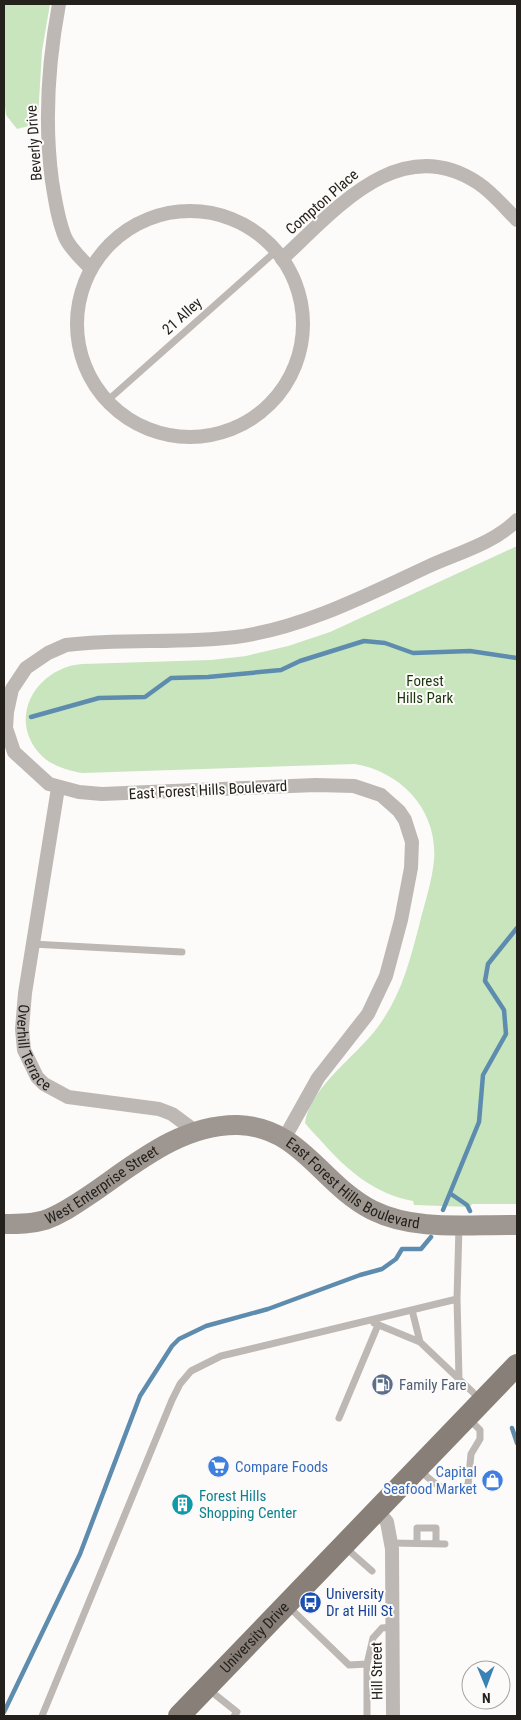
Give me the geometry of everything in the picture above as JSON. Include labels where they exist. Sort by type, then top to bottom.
[{"type":"main road","name":"University Drive","points":[[195,1702],[285,1604],[475,1409],[515,1372]]},
{"type":"street","name":"Beverly Drive","points":[[59,4],[51,48],[48,86],[49,157],[55,200],[65,238],[91,269]]},
{"type":"street","name":"Compton Place","points":[[279,255],[354,193],[376,178],[409,168],[444,169],[457,172],[480,184],[517,220]]},
{"type":"street","points":[[179,212],[211,213],[235,221],[257,234],[279,255],[291,273],[302,305],[302,339],[293,372],[285,387],[262,412],[233,429],[200,437],[182,437],[157,432],[134,423],[107,401],[89,376],[79,346],[77,314],[80,299],[91,269],[106,248],[125,232],[148,220],[179,212]]},
{"type":"street","name":"East Forest Hills Boulevard","points":[[517,520],[491,540],[388,586],[295,624],[238,637],[197,641],[66,645],[42,656],[26,668],[12,689],[6,728],[14,752],[48,784],[58,788],[79,792],[110,794],[316,785],[354,786],[381,795],[399,811],[410,831],[412,842],[411,868],[401,920],[386,976],[368,1014],[318,1078],[285,1137],[298,1146],[343,1191],[373,1210],[408,1222],[517,1225]]},
{"type":"street","name":"Overhill Terrace","points":[[58,788],[32,944],[22,1028],[24,1050],[37,1077],[44,1084],[68,1097],[158,1109],[172,1114],[195,1131]]},
{"type":"street","points":[[195,1131],[238,1125],[264,1129],[285,1137]]},
{"type":"street","name":"West Enterprise Street","points":[[4,1224],[35,1222],[61,1213],[157,1149],[195,1131]]},
{"type":"street","name":"Hill Street","points":[[377,1510],[387,1522],[391,1543],[394,1716]]},
{"type":"lane","name":"21 Alley","points":[[107,401],[279,255]]},
{"type":"lane","points":[[32,944],[182,952]]},
{"type":"lane","points":[[458,1378],[457,1299],[459,1224]]},
{"type":"lane","points":[[42,1716],[142,1469],[176,1392],[191,1371],[221,1356],[457,1299]]},
{"type":"lane","points":[[412,1310],[420,1342]]},
{"type":"lane","points":[[367,1320],[420,1342],[458,1378],[475,1409],[480,1439],[471,1454],[468,1485],[460,1491],[447,1490],[435,1484],[418,1468]]},
{"type":"lane","points":[[339,1418],[378,1325]]},
{"type":"lane","points":[[417,1543],[417,1528],[436,1528],[436,1544]]},
{"type":"lane","points":[[391,1543],[445,1544]]},
{"type":"lane","points":[[343,1545],[372,1570]]},
{"type":"lane","points":[[285,1604],[349,1664],[367,1664]]},
{"type":"lane","points":[[367,1716],[367,1664],[373,1638],[382,1628],[392,1627]]},
{"type":"lane","points":[[195,1702],[237,1712],[234,1716]]},
{"type":"green space","points":[[4,4],[50,4],[42,51],[38,118],[33,125],[17,129],[6,115],[4,97]]},
{"type":"green space","name":"Forest Hills Park","points":[[517,546],[517,1204],[472,1204],[470,1207],[414,1205],[413,1201],[386,1193],[352,1172],[305,1123],[309,1109],[326,1082],[382,1021],[395,999],[405,975],[428,893],[434,860],[434,842],[430,825],[414,797],[388,775],[372,768],[355,764],[76,772],[54,764],[40,754],[30,740],[26,725],[27,710],[32,696],[40,684],[52,674],[66,667],[82,664],[211,660],[246,656],[288,646],[330,632]]},
{"type":"waterway","points":[[31,717],[99,698],[145,697],[171,678],[208,677],[281,670],[300,661],[364,641],[385,643],[413,653],[470,651],[517,658]]},
{"type":"waterway","points":[[443,1210],[479,1122],[483,1075],[506,1034],[504,1010],[485,981],[488,964],[517,928]]},
{"type":"waterway","points":[[451,1194],[467,1205],[470,1211]]},
{"type":"waterway","points":[[4,1712],[80,1554],[140,1396],[172,1346],[179,1339],[206,1326],[268,1309],[360,1275],[382,1269],[396,1259],[402,1249],[421,1249],[431,1237]]},
{"type":"waterway","points":[[512,1428],[517,1443]]},
{"type":"place","name":"Family Fare","points":[[383,1385]]},
{"type":"place","name":"Compare Foods","points":[[219,1467]]},
{"type":"place","name":"Capital Seafood Market","points":[[493,1481]]},
{"type":"place","name":"Forest Hills Shopping Center","points":[[183,1505]]},
{"type":"place","name":"University Dr at Hill St","points":[[310,1603]]}]
